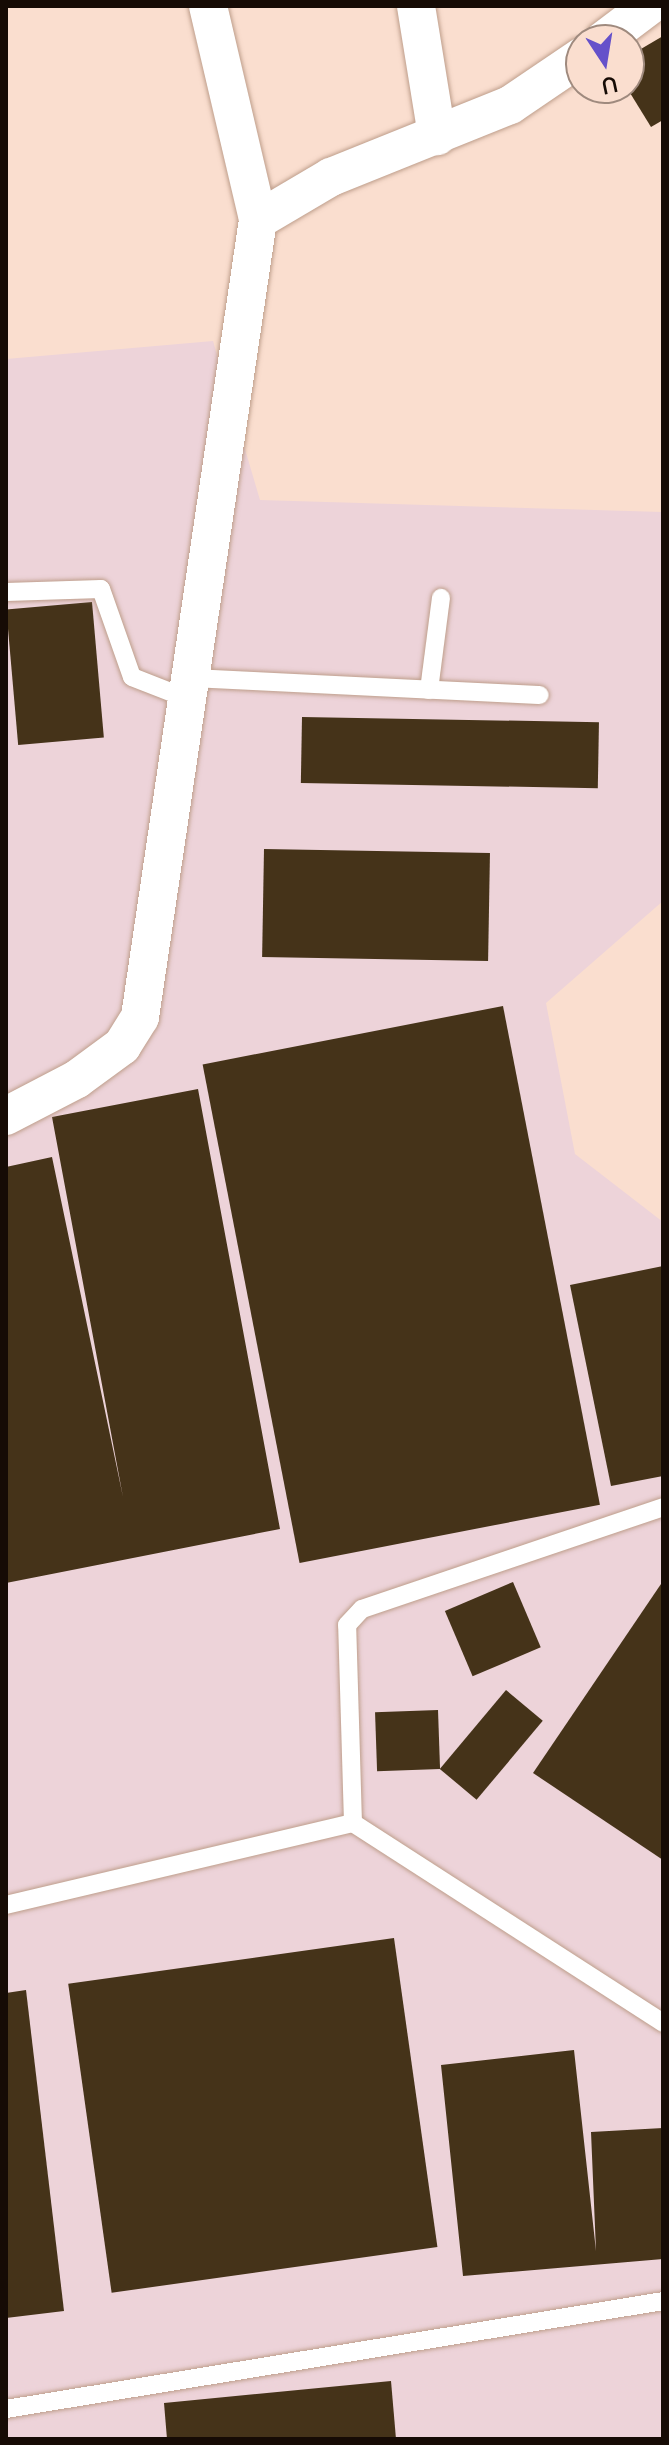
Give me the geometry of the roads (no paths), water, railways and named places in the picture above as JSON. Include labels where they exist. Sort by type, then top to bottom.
[{"type":"street","points":[[6,1116],[77,1079],[122,1046],[140,1017],[258,220],[208,6]]},
{"type":"street","points":[[416,6],[437,136]]},
{"type":"street","points":[[625,24],[649,6]]},
{"type":"street","points":[[258,220],[331,177],[510,105],[565,68]]},
{"type":"lane","points":[[6,592],[101,589],[132,677],[189,688],[429,690],[540,695]]},
{"type":"lane","points":[[429,690],[441,598]]},
{"type":"lane","points":[[353,1823],[347,1625],[362,1609],[663,1507]]},
{"type":"lane","points":[[6,1905],[353,1823],[663,2023]]},
{"type":"lane","points":[[6,2409],[663,2301]]}]
